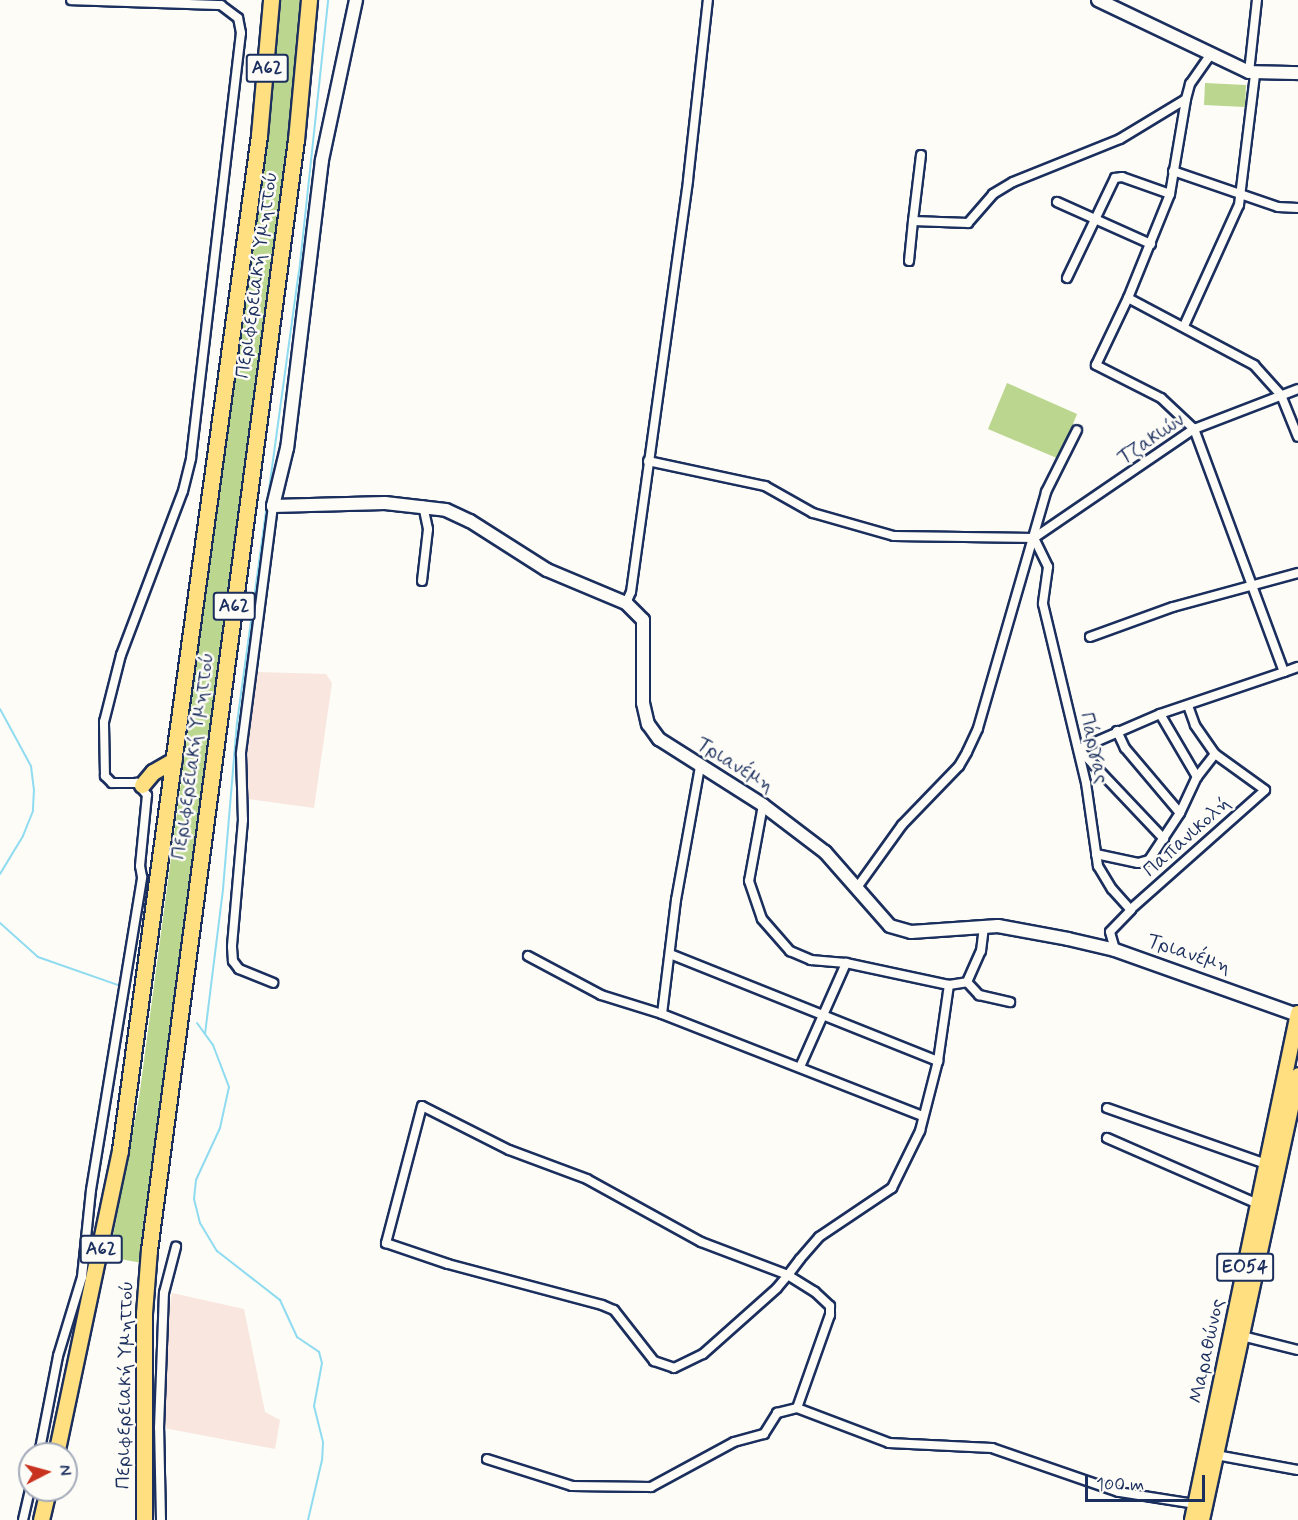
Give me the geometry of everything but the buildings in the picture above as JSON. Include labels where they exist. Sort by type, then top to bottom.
[{"type":"highway","name":"Περιφερειακή Υμηττού","points":[[59,1442],[113,1192],[264,98],[271,0]]},
{"type":"highway","name":"Περιφερειακή Υμηττού","points":[[144,1520],[144,1313],[150,1240],[296,140],[309,0]]},
{"type":"highway","points":[[142,785],[153,772],[174,760]]},
{"type":"highway","points":[[41,1520],[45,1502]]},
{"type":"main road","name":"Μαραθώνος","points":[[1192,1520],[1298,1014]]},
{"type":"main road","name":"Μαραθώνος","points":[[1202,1520],[1298,1075]]},
{"type":"street","points":[[41,1442],[58,1356],[82,1277],[92,1190],[142,877],[140,866],[147,802],[142,785],[112,783],[105,776],[104,722],[121,655],[183,491],[191,458],[241,33],[238,18],[220,5],[71,0]]},
{"type":"street","points":[[273,982],[239,969],[233,961],[232,947],[243,820],[241,754],[273,506],[287,448],[322,160],[356,0]]},
{"type":"street","points":[[273,506],[423,506],[457,513],[547,570],[626,603],[631,592],[688,180],[708,0]]},
{"type":"street","points":[[1098,0],[1252,73],[1298,73]]},
{"type":"street","points":[[1185,326],[1234,220],[1241,195],[1257,0]]},
{"type":"street","points":[[1212,53],[1190,84],[1170,194],[1128,298],[1096,365],[1161,398],[1194,429],[1250,586],[1284,672]]},
{"type":"street","points":[[914,221],[968,223],[993,194],[1013,182],[1120,139],[1186,99]]},
{"type":"street","points":[[909,261],[921,155]]},
{"type":"street","points":[[1173,171],[1278,207],[1298,208]]},
{"type":"street","points":[[1067,278],[1117,177],[1170,194]]},
{"type":"street","points":[[1057,202],[1151,244]]},
{"type":"street","points":[[1128,298],[1185,326],[1254,365],[1281,395],[1298,437]]},
{"type":"street","name":"Τζακιών","points":[[1034,538],[1194,429],[1298,389]]},
{"type":"street","points":[[856,889],[902,825],[959,766],[967,752],[1034,538],[1046,492],[1077,430]]},
{"type":"street","points":[[648,461],[765,486],[813,513],[894,536],[1034,538]]},
{"type":"street","points":[[422,582],[428,529],[423,506]]},
{"type":"street","name":"Πάργας","points":[[1034,538],[1048,567],[1043,604],[1078,749],[1096,854],[1105,880],[1131,909]]},
{"type":"street","points":[[1090,637],[1173,607],[1298,573]]},
{"type":"street","name":"Τριανέμη","points":[[626,603],[643,620],[641,673],[648,724],[659,740],[763,805],[825,852],[890,926],[910,932],[984,926],[1115,950],[1260,998],[1298,1014]]},
{"type":"street","points":[[1164,839],[1078,749],[1160,714],[1298,668]]},
{"type":"street","points":[[1096,854],[1143,862],[1153,857],[1180,813],[1197,777],[1215,754],[1195,725],[1188,706]]},
{"type":"street","points":[[1160,714],[1197,777]]},
{"type":"street","points":[[1117,731],[1125,748],[1180,813]]},
{"type":"street","name":"Παπανικολή","points":[[1131,909],[1266,790],[1215,754]]},
{"type":"street","points":[[662,1014],[700,767]]},
{"type":"street","points":[[763,805],[749,881],[762,919],[790,951],[811,960],[846,963],[949,985],[967,982]]},
{"type":"street","points":[[142,877],[156,889]]},
{"type":"street","points":[[1115,950],[1110,932],[1131,909]]},
{"type":"street","points":[[967,982],[981,951],[984,926]]},
{"type":"street","points":[[670,954],[822,1012],[938,1061]]},
{"type":"street","points":[[528,956],[601,995],[662,1014],[922,1116]]},
{"type":"street","points":[[800,1067],[822,1012],[846,963]]},
{"type":"street","points":[[967,982],[979,995],[1010,1002]]},
{"type":"street","points":[[797,1408],[830,1310],[827,1301],[788,1275],[701,1242],[587,1179],[509,1150],[422,1106],[386,1243],[448,1264],[614,1310],[654,1361],[674,1368],[703,1354],[788,1275],[819,1238],[891,1188],[914,1147],[938,1061],[949,985]]},
{"type":"street","name":"Τριανέμη","points":[[1260,998],[1298,1006]]},
{"type":"street","points":[[1107,1108],[1266,1164]]},
{"type":"street","points":[[1107,1138],[1258,1204]]},
{"type":"street","points":[[161,1520],[159,1428],[164,1293],[176,1247]]},
{"type":"street","points":[[1242,1336],[1298,1350]]},
{"type":"street","points":[[487,1459],[572,1486],[651,1487],[670,1480],[734,1442],[764,1434],[777,1413],[797,1408],[889,1443],[992,1448],[1119,1492],[1195,1504]]},
{"type":"street","points":[[1216,1455],[1298,1470]]},
{"type":"street","points":[[23,1520],[27,1502]]},
{"type":"shaded area","points":[[256,672],[326,674],[332,683],[314,808],[248,799],[243,776]]},
{"type":"shaded area","points":[[172,1293],[244,1309],[265,1412],[280,1420],[275,1449],[164,1428],[168,1320]]},
{"type":"green space","points":[[280,0],[302,0],[297,85],[142,1263],[109,1257],[139,1098],[260,189]]},
{"type":"green space","points":[[1205,83],[1246,85],[1245,107],[1204,105]]},
{"type":"green space","points":[[1007,383],[1077,414],[1059,459],[988,429]]},
{"type":"waterway","points":[[205,1034],[223,889],[237,723],[299,273],[328,0]]},
{"type":"waterway","points":[[0,709],[31,766],[34,789],[33,811],[23,836],[0,874]]},
{"type":"waterway","points":[[0,923],[38,957],[121,986]]},
{"type":"waterway","points":[[197,1023],[213,1045],[229,1087],[220,1128],[196,1180],[194,1199],[200,1223],[217,1251],[280,1300],[297,1337],[319,1352],[322,1363],[314,1406],[323,1443],[322,1460],[308,1520]]}]
